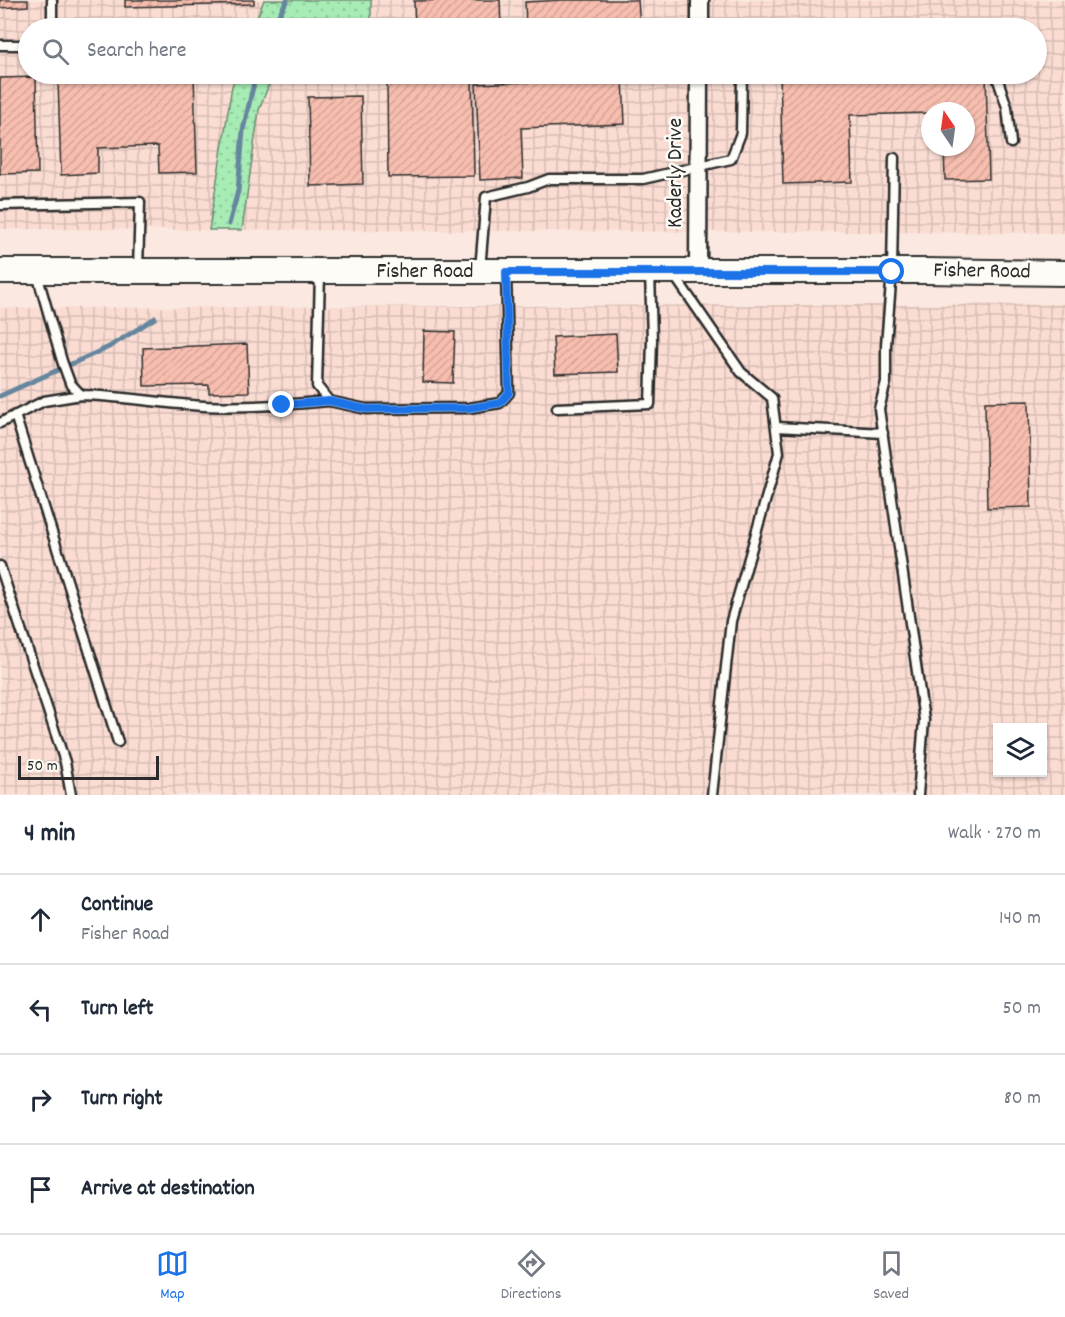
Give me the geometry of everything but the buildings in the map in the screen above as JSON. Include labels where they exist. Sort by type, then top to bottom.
[{"type":"main road","name":"Fisher Road","points":[[0,271],[1065,273]]},
{"type":"street","points":[[700,0],[700,18]]},
{"type":"street","name":"Kaderly Drive","points":[[698,272],[699,84]]},
{"type":"lane","points":[[52,0],[52,18]]},
{"type":"lane","points":[[0,45],[18,45]]},
{"type":"lane","points":[[480,272],[486,197],[528,187],[549,179],[643,179],[731,159],[741,133],[742,84]]},
{"type":"lane","points":[[999,84],[1007,107],[1011,143]]},
{"type":"lane","points":[[894,158],[892,272],[886,345],[886,382],[879,409],[924,720],[918,795]]},
{"type":"lane","points":[[0,205],[140,202],[138,271]]},
{"type":"lane","points":[[36,271],[70,383],[81,394]]},
{"type":"lane","points":[[320,271],[317,386],[329,401]]},
{"type":"lane","points":[[0,423],[44,401],[81,394],[193,405],[282,405],[329,401],[366,409],[469,408],[500,403],[509,393],[506,272]]},
{"type":"lane","points":[[557,408],[650,404],[652,340],[661,272]]},
{"type":"lane","points":[[661,272],[741,372],[772,398],[777,427],[779,453],[731,621],[712,795]]},
{"type":"lane","points":[[15,415],[118,742]]},
{"type":"lane","points":[[777,427],[883,433]]},
{"type":"lane","points":[[0,566],[65,762],[71,795]]},
{"type":"shaded area","points":[[0,0],[264,0],[257,18],[18,18],[18,84],[233,84],[209,230],[0,229]]},
{"type":"shaded area","points":[[371,0],[1065,0],[1065,233],[242,230],[259,110],[269,84],[1047,84],[1047,18],[371,18]]},
{"type":"shaded area","points":[[1065,304],[1065,795],[0,795],[0,308]]},
{"type":"green space","points":[[264,0],[371,0],[371,18],[257,18]]},
{"type":"green space","points":[[233,84],[269,84],[259,110],[242,230],[209,230]]},
{"type":"waterway","points":[[277,18],[287,0]]},
{"type":"waterway","points":[[229,224],[238,191],[243,130],[254,84]]},
{"type":"waterway","points":[[0,396],[109,347],[155,318]]},
{"type":"route","points":[[282,405],[329,401],[366,409],[469,408],[500,403],[509,393],[506,272],[892,272]]}]
